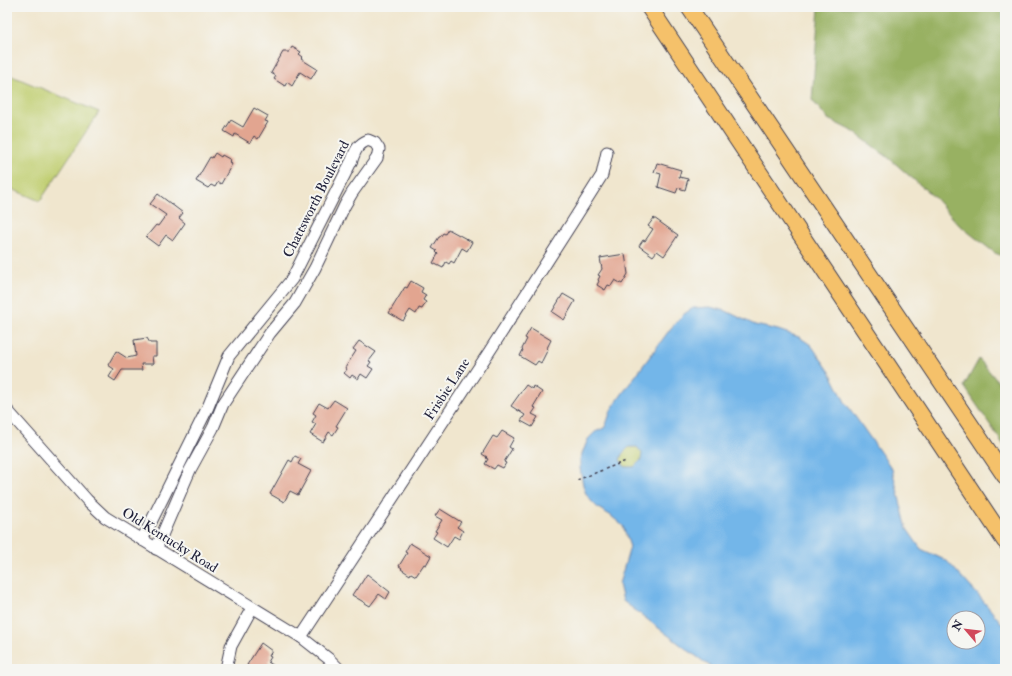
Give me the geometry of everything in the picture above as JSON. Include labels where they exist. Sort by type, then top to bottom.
[{"type":"highway","points":[[649,7],[1005,541]]},
{"type":"highway","points":[[689,7],[1005,476]]},
{"type":"street","name":"Chattsworth Boulevard","points":[[142,540],[208,408],[229,356],[292,279],[356,150],[361,143],[368,140],[375,143],[379,149],[377,158],[348,199],[315,268],[295,303],[270,333],[223,404],[213,428],[190,470],[156,549]]},
{"type":"street","name":"Frisbie Lane","points":[[301,637],[489,352],[577,215],[602,175],[607,152]]},
{"type":"street","name":"Old Kentucky Road","points":[[7,410],[87,500],[105,517],[301,637],[329,659],[339,669]]},
{"type":"street","points":[[226,669],[231,646],[252,608]]},
{"type":"path","points":[[577,480],[626,461]]},
{"type":"green space","points":[[819,7],[1002,7],[1005,9],[1005,257],[995,253],[959,225],[935,198],[890,159],[854,132],[828,119],[812,100]]},
{"type":"green space","points":[[7,74],[99,112],[40,201],[7,187]]},
{"type":"green space","points":[[979,359],[1005,390],[1005,447],[964,386]]},
{"type":"green space","points":[[629,447],[637,447],[643,453],[641,460],[634,467],[625,467],[620,460],[622,454]]},
{"type":"water","points":[[710,307],[726,311],[755,325],[778,330],[799,337],[811,345],[830,372],[845,402],[892,469],[907,529],[921,549],[947,561],[1004,626],[1005,669],[714,669],[623,601],[619,584],[630,547],[623,526],[610,515],[598,508],[586,494],[580,468],[580,459],[588,439],[595,432],[604,428],[611,410],[622,394],[671,328],[684,314],[693,308]],"holes":[[[629,447],[637,447],[642,453],[641,460],[634,467],[625,467],[620,460],[622,454]]]},
{"type":"building","points":[[292,47],[301,52],[299,54],[303,57],[301,59],[317,69],[311,79],[300,72],[292,86],[287,82],[285,86],[274,79],[276,76],[271,73],[283,52],[289,52]]},
{"type":"building","points":[[254,108],[268,116],[265,121],[268,122],[258,139],[254,136],[250,143],[235,134],[234,137],[224,131],[231,120],[243,127]]},
{"type":"building","points":[[215,153],[221,157],[222,155],[231,160],[229,162],[232,164],[221,184],[218,182],[215,187],[211,185],[208,188],[196,181],[210,157],[212,158]]},
{"type":"building","points":[[657,163],[681,170],[679,177],[688,179],[685,190],[678,188],[676,193],[658,187],[661,174],[654,172]]},
{"type":"building","points":[[158,194],[183,213],[179,218],[185,223],[173,240],[166,235],[158,246],[146,237],[156,225],[158,226],[166,215],[150,204]]},
{"type":"building","points":[[654,218],[678,235],[664,256],[657,251],[653,256],[639,246],[643,240],[645,241],[653,229],[648,226]]},
{"type":"building","points":[[448,229],[472,242],[467,251],[462,248],[454,263],[451,261],[449,264],[446,262],[443,268],[433,263],[438,254],[436,252],[437,251],[432,248],[439,237],[443,233],[445,234]]},
{"type":"building","points":[[625,254],[628,274],[622,284],[615,280],[611,286],[608,285],[605,290],[597,285],[600,276],[598,275],[602,269],[600,258]]},
{"type":"building","points":[[411,281],[423,288],[421,292],[426,295],[423,300],[426,302],[422,309],[419,308],[416,314],[410,310],[403,321],[389,313],[405,287],[407,288]]},
{"type":"building","points":[[563,294],[575,301],[564,320],[552,312]]},
{"type":"building","points":[[531,328],[551,340],[541,363],[538,361],[535,365],[520,356],[527,339],[525,338]]},
{"type":"building","points":[[147,338],[150,343],[156,343],[156,356],[152,356],[153,364],[141,364],[142,370],[122,370],[115,381],[109,377],[114,369],[108,365],[116,351],[127,358],[136,356],[134,340]]},
{"type":"building","points":[[359,341],[376,352],[369,361],[371,362],[368,366],[373,369],[367,378],[361,374],[358,379],[352,375],[350,378],[344,373],[347,369],[345,368],[356,351],[353,349]]},
{"type":"building","points":[[526,385],[532,389],[533,386],[542,392],[533,407],[536,408],[532,414],[538,417],[532,427],[521,421],[525,415],[511,406]]},
{"type":"building","points":[[334,400],[347,408],[336,426],[338,427],[333,435],[329,432],[323,442],[310,434],[316,424],[312,422],[316,415],[313,413],[319,403],[328,408]]},
{"type":"building","points":[[502,431],[514,438],[509,447],[512,449],[504,462],[506,463],[503,468],[497,465],[494,469],[485,464],[488,459],[482,454],[493,436],[497,438]]},
{"type":"building","points":[[295,456],[301,459],[298,464],[311,471],[298,495],[290,491],[284,502],[270,494],[289,460],[292,462]]},
{"type":"building","points":[[440,509],[461,522],[457,527],[463,531],[459,539],[454,536],[447,547],[433,538],[437,532],[435,531],[442,520],[435,516]]},
{"type":"building","points":[[410,543],[431,556],[426,565],[424,564],[416,576],[411,573],[410,575],[399,566],[407,553],[405,552]]},
{"type":"building","points":[[367,574],[390,592],[386,599],[379,594],[370,606],[352,595]]},
{"type":"building","points":[[261,643],[272,651],[268,662],[279,669],[253,669],[247,665]]},
{"type":"waterway","points":[[1004,7],[1005,41]]}]
